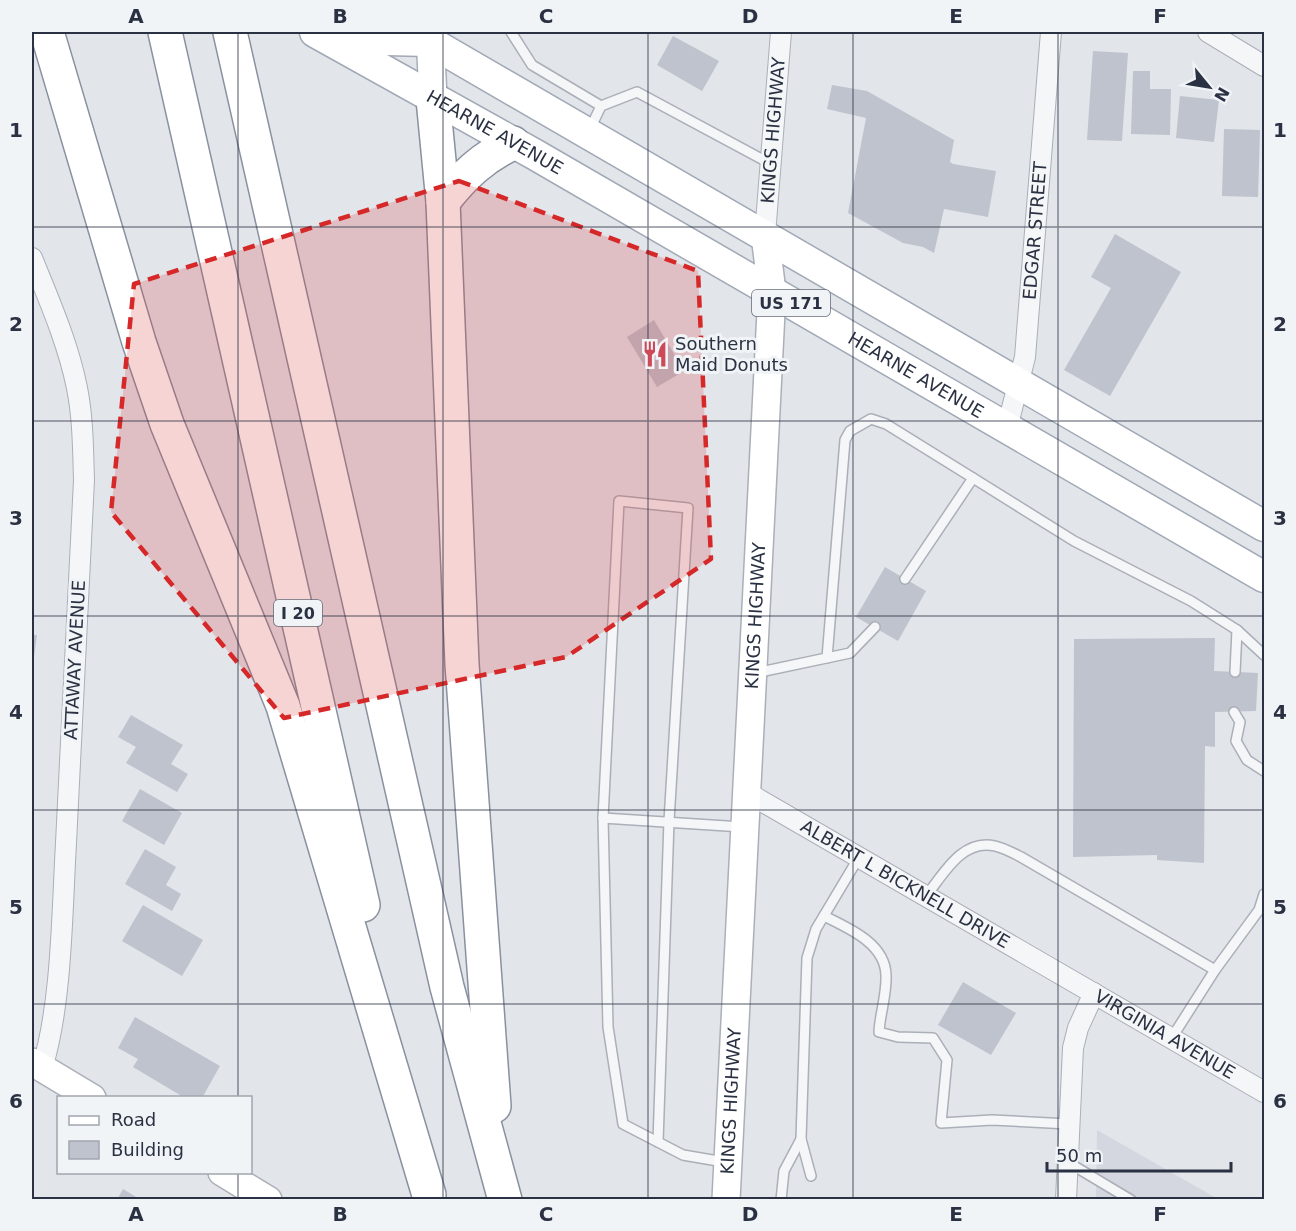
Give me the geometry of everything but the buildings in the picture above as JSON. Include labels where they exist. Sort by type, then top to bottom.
[{"type":"highway","points":[[47,32],[139,342],[166,424],[283,706],[429,1198]]},
{"type":"highway","name":"I 20","points":[[165,32],[353,854],[374,964],[429,1198]]},
{"type":"highway","points":[[230,32],[447,987],[505,1200]]},
{"type":"highway","points":[[433,99],[443,202],[462,664],[493,1095],[510,1200]]},
{"type":"highway","points":[[443,202],[464,175],[487,156],[513,143]]},
{"type":"main road","name":"HEARNE AVENUE","points":[[315,32],[513,143],[1264,577]]},
{"type":"main road","points":[[354,32],[386,40],[424,35],[433,99]]},
{"type":"main road","name":"US 171","points":[[424,35],[595,119],[765,235],[1264,526]]},
{"type":"main road","name":"KINGS HIGHWAY","points":[[726,1200],[772,292],[765,235]]},
{"type":"main road","points":[[1109,487],[1131,448]]},
{"type":"main road","points":[[37,1065],[89,1096]]},
{"type":"main road","points":[[224,1174],[268,1200]]},
{"type":"street","name":"KINGS HIGHWAY","points":[[765,235],[781,32]]},
{"type":"street","name":"EDGAR STREET","points":[[1007,428],[1020,385],[1025,357],[1051,32]]},
{"type":"street","points":[[1208,32],[1264,66]]},
{"type":"street","name":"ATTAWAY AVENUE","points":[[32,258],[68,352],[77,388],[82,424],[84,480],[63,892],[54,1005],[48,1049],[37,1065]]},
{"type":"street","name":"ALBERT L BICKNELL DRIVE","points":[[746,792],[1066,977]]},
{"type":"street","name":"VIRGINIA AVENUE","points":[[1066,977],[1264,1092]]},
{"type":"street","points":[[1066,1200],[1074,1048],[1078,1028],[1094,993]]},
{"type":"lane","points":[[511,32],[532,65],[595,119],[637,92],[771,164]]},
{"type":"lane","points":[[827,658],[845,440],[850,431],[871,419],[886,424],[1074,541],[1149,577],[1237,630],[1264,655]]},
{"type":"lane","points":[[905,579],[973,478]]},
{"type":"lane","points":[[658,1142],[669,821],[688,508],[619,501],[603,818],[608,1027],[623,1124],[683,1155],[728,1163]]},
{"type":"lane","points":[[753,673],[850,653],[875,627]]},
{"type":"lane","points":[[1235,672],[1237,630]]},
{"type":"lane","points":[[1234,711],[1240,722],[1236,741],[1247,760],[1264,771]]},
{"type":"lane","points":[[603,818],[745,827]]},
{"type":"lane","points":[[926,896],[960,853],[972,847],[993,845],[1021,857],[1215,970]]},
{"type":"lane","points":[[811,1176],[801,1139],[807,958],[816,929],[859,858]]},
{"type":"lane","points":[[1171,1039],[1215,970],[1259,910],[1264,894]]},
{"type":"lane","points":[[824,916],[862,935],[884,962],[886,976],[879,1032],[898,1037],[933,1038],[941,1048],[947,1060],[941,1123],[992,1120],[1070,1124]]},
{"type":"lane","points":[[781,1200],[784,1172],[801,1139]]},
{"type":"lane","points":[[1068,1162],[1131,1200]]},
{"type":"highlighted area","points":[[459,181],[698,271],[711,559],[566,657],[284,718],[111,512],[134,284]]},
{"type":"shaded area","points":[[1097,1130],[1218,1199],[1096,1200]]},
{"type":"place","name":"Southern Maid Donuts","points":[[655,354]]}]
